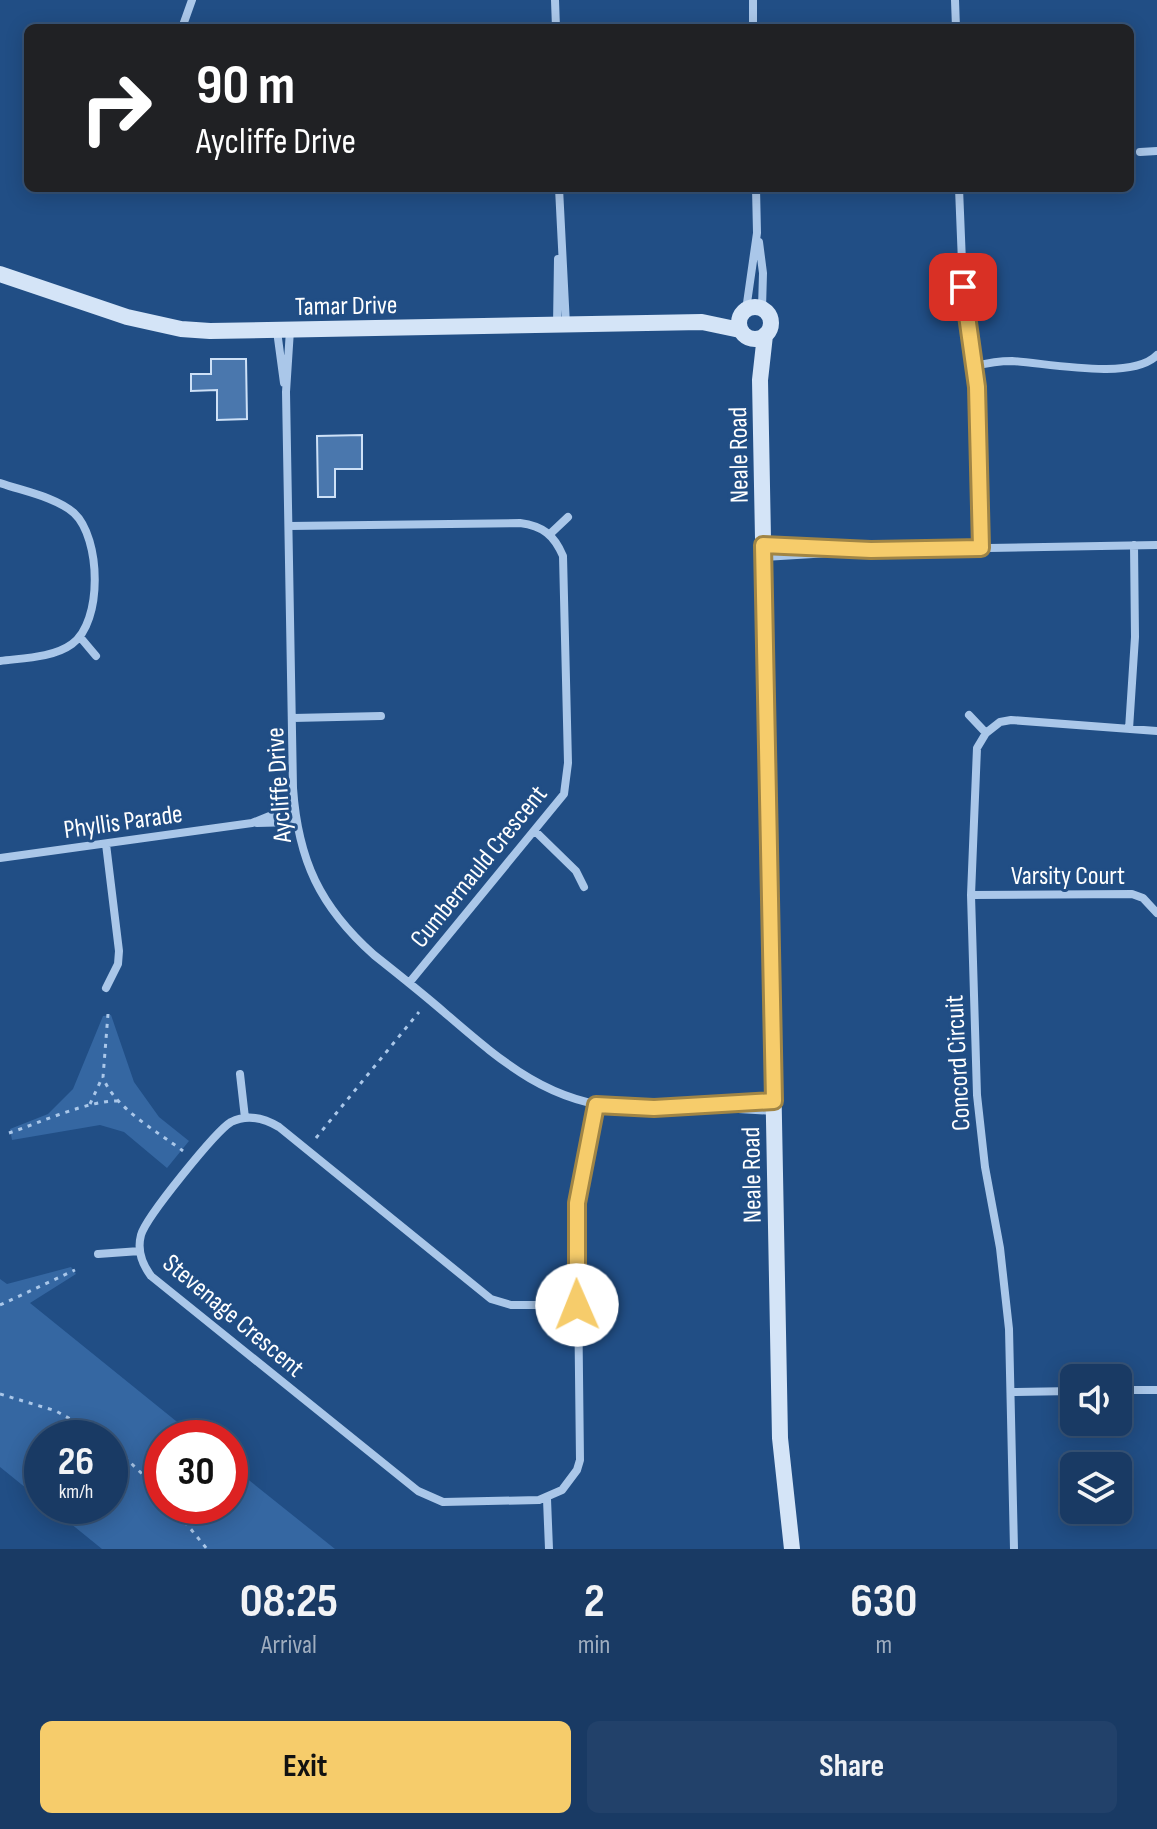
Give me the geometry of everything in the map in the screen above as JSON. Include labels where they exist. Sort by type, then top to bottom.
[{"type":"street","points":[[183,24],[192,0]]},
{"type":"street","points":[[555,0],[556,24]]},
{"type":"street","points":[[753,0],[753,24]]},
{"type":"street","points":[[955,0],[956,24]]},
{"type":"street","points":[[1140,152],[1157,151]]},
{"type":"street","points":[[559,192],[562,325]]},
{"type":"street","points":[[750,310],[757,233],[756,192]]},
{"type":"street","points":[[959,192],[961,270],[975,366],[981,548]]},
{"type":"street","points":[[752,334],[739,321],[750,310],[763,273],[757,233]]},
{"type":"street","name":"Tamar Drive","points":[[0,274],[154,324],[210,331],[702,322],[750,310]]},
{"type":"street","name":"Neale Road","points":[[750,310],[771,321],[752,334],[760,380],[780,1438],[792,1549]]},
{"type":"street","name":"Tamar Drive","points":[[702,322],[752,334]]},
{"type":"street","name":"Aycliffe Drive","points":[[284,330],[294,812],[309,870],[329,906],[354,937],[482,1044],[549,1090],[596,1105],[625,1108],[774,1106]]},
{"type":"street","points":[[975,366],[1008,361],[1121,369],[1146,364],[1157,355]]},
{"type":"street","points":[[0,483],[59,503],[82,521],[92,547],[93,600],[87,627],[70,646],[57,652],[0,661]]},
{"type":"street","points":[[289,526],[507,522],[530,524],[550,534],[568,517]]},
{"type":"street","name":"Cumbernauld Crescent","points":[[409,983],[564,794],[568,773],[565,569],[563,556],[550,534]]},
{"type":"street","points":[[1129,729],[1135,637],[1134,545]]},
{"type":"street","points":[[763,551],[1157,545]]},
{"type":"street","points":[[80,637],[96,656]]},
{"type":"street","points":[[969,715],[986,733],[1000,722],[1011,720],[1157,731]]},
{"type":"street","points":[[293,718],[381,716]]},
{"type":"street","name":"Concord Circuit","points":[[986,733],[975,758],[971,895],[977,1095],[1005,1290],[1011,1392],[1014,1549]]},
{"type":"street","name":"Phyllis Parade","points":[[0,858],[252,823],[272,815],[294,812]]},
{"type":"street","name":"Phyllis Parade","points":[[252,823],[273,825],[296,822]]},
{"type":"street","points":[[535,831],[570,864],[584,887]]},
{"type":"street","points":[[106,844],[119,951],[115,975],[106,988]]},
{"type":"street","name":"Varsity Court","points":[[971,895],[1132,894],[1143,898],[1157,913]]},
{"type":"street","points":[[240,1074],[245,1118],[262,1119],[279,1127],[491,1299],[511,1305],[577,1305]]},
{"type":"street","points":[[549,1549],[547,1499],[571,1480],[580,1460],[577,1203],[596,1105]]},
{"type":"street","name":"Stevenage Crescent","points":[[245,1118],[219,1131],[149,1218],[141,1234],[140,1251],[145,1267],[162,1285],[418,1491],[443,1502],[547,1499]]},
{"type":"street","points":[[98,1254],[140,1251]]},
{"type":"street","points":[[1132,1390],[1157,1390]]},
{"type":"street","points":[[1011,1392],[1060,1391]]},
{"type":"street","name":"Neale Road","points":[[781,1549],[784,1488]]},
{"type":"path","points":[[316,1138],[419,1012]]},
{"type":"path","points":[[88,1106],[94,1100],[103,1077],[108,1014]]},
{"type":"path","points":[[103,1077],[110,1093],[118,1101],[183,1151]]},
{"type":"path","points":[[9,1133],[88,1106],[118,1101]]},
{"type":"path","points":[[0,1305],[75,1270]]},
{"type":"path","points":[[0,1394],[56,1411],[72,1420]]},
{"type":"path","points":[[128,1460],[144,1476]]},
{"type":"path","points":[[187,1524],[207,1549]]},
{"type":"shaded area","points":[[111,1015],[134,1082],[159,1117],[189,1141],[167,1168],[124,1132],[100,1125],[12,1140],[10,1129],[48,1114],[73,1089],[103,1016]]},
{"type":"shaded area","points":[[71,1267],[76,1274],[30,1303],[175,1420],[144,1420],[144,1524],[248,1524],[248,1479],[335,1549],[102,1549],[71,1524],[128,1524],[128,1420],[24,1420],[24,1486],[0,1467],[0,1279],[7,1284]]},
{"type":"building","points":[[211,359],[246,359],[247,419],[217,420],[217,390],[191,391],[191,374],[211,374]]},
{"type":"building","points":[[362,435],[362,469],[335,469],[335,497],[318,497],[317,436]]},
{"type":"route","points":[[577,1305],[577,1203],[596,1105],[625,1108],[713,1107],[745,1101],[774,1101],[763,545],[871,550],[981,548],[977,387],[963,287]]}]
